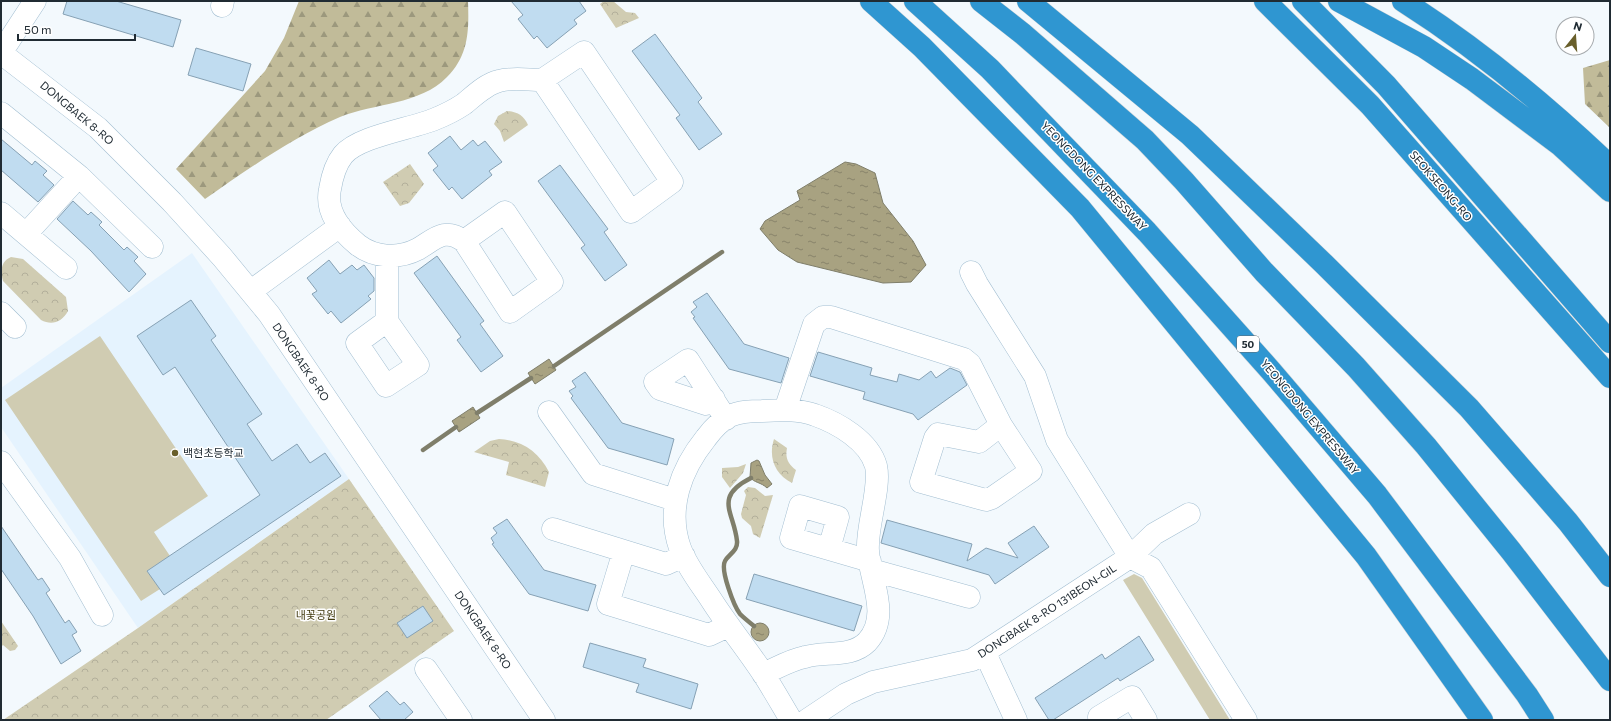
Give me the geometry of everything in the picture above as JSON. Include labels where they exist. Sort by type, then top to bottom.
[{"type":"highway","points":[[871,1],[922,47],[1080,208],[1366,556],[1482,720]]},
{"type":"highway","name":"YEONGDONG EXPRESSWAY","points":[[915,1],[990,69],[1142,226],[1271,371],[1376,495],[1527,695],[1543,720]]},
{"type":"highway","points":[[981,1],[1023,34],[1144,140],[1184,180],[1264,272],[1356,367],[1426,446],[1516,557],[1610,680]]},
{"type":"highway","points":[[1028,1],[1190,135],[1328,267],[1469,408],[1568,522],[1610,576]]},
{"type":"highway","name":"SEOKSEONG-RO","points":[[1264,1],[1370,105],[1610,377]]},
{"type":"highway","points":[[1302,1],[1386,85],[1610,342]]},
{"type":"highway","points":[[1339,1],[1424,47],[1472,79],[1560,145],[1610,191]]},
{"type":"highway","points":[[1403,1],[1430,18],[1475,52],[1570,128],[1610,166]]},
{"type":"street","points":[[1,53],[35,1]]},
{"type":"street","points":[[464,241],[450,235],[440,235],[434,237],[410,252],[387,256],[368,252],[350,238],[340,226],[330,209],[329,192],[338,163],[351,148],[443,116],[500,80],[542,80],[584,52],[672,182],[631,212],[542,80]]},
{"type":"street","name":"DONGBAEK 8-RO","points":[[1,53],[98,128],[172,202],[251,291],[269,314],[536,718]]},
{"type":"street","points":[[1,113],[79,176],[152,248]]},
{"type":"street","points":[[26,234],[79,176]]},
{"type":"street","points":[[1,213],[66,268]]},
{"type":"street","points":[[251,291],[340,226]]},
{"type":"street","points":[[387,256],[387,321]]},
{"type":"street","points":[[971,272],[1035,376],[1057,440],[1130,557],[1151,568],[1246,720]]},
{"type":"street","points":[[785,410],[814,324],[823,317],[831,317],[964,359],[970,364],[1001,426],[1031,471],[992,498],[986,500],[921,482],[934,438],[938,434],[979,442],[1001,426]]},
{"type":"street","points":[[714,399],[726,419]]},
{"type":"street","points":[[763,674],[802,658],[855,650],[866,642],[875,629],[878,619],[878,606],[868,538],[876,468],[871,453],[863,443],[833,423],[815,414],[785,410],[745,412],[726,419],[709,434],[691,459],[679,485],[675,500],[676,531],[680,548],[684,556],[728,626],[763,674],[791,720]]},
{"type":"street","points":[[549,412],[593,474],[675,500]]},
{"type":"street","points":[[1,462],[70,558],[102,615]]},
{"type":"street","name":"DONGBAEK 8-RO 131BEON-GIL","points":[[807,720],[846,694],[873,682],[960,664],[985,653],[1130,557],[1154,534],[1189,514]]},
{"type":"street","points":[[553,529],[666,564],[684,556]]},
{"type":"street","points":[[829,549],[871,565],[969,597]]},
{"type":"street","points":[[624,551],[608,604],[709,636],[728,626]]},
{"type":"street","points":[[985,653],[1016,720]]},
{"type":"street","points":[[426,669],[461,720]]},
{"type":"street","points":[[1101,720],[1099,717],[1132,697],[1146,720]]},
{"type":"shaded area","name":"백현초등학교","points":[[192,253],[349,479],[138,628],[1,427],[1,388]]},
{"type":"green space","points":[[299,1],[468,1],[468,32],[464,51],[460,60],[447,77],[424,93],[396,102],[353,112],[322,125],[288,144],[237,176],[205,199],[176,169],[265,71],[284,38]]},
{"type":"green space","points":[[604,1],[613,1],[626,12],[635,13],[639,18],[616,28],[600,4]]},
{"type":"green space","points":[[1610,60],[1610,128],[1585,104],[1583,68]]},
{"type":"green space","points":[[507,111],[520,115],[525,119],[528,125],[504,142],[500,131],[494,124],[498,116]]},
{"type":"green space","points":[[410,164],[424,184],[409,203],[400,206],[383,182]]},
{"type":"green space","points":[[11,257],[23,259],[66,297],[68,311],[63,318],[53,323],[41,320],[3,281],[3,264]]},
{"type":"green space","points":[[100,336],[208,496],[154,532],[170,556],[148,571],[160,589],[141,601],[5,400]]},
{"type":"green space","points":[[499,439],[515,442],[529,448],[535,453],[549,472],[545,487],[506,475],[509,462],[474,452],[490,441]]},
{"type":"green space","points":[[774,439],[787,448],[786,455],[788,460],[796,470],[792,483],[781,475],[774,465],[772,446]]},
{"type":"green space","points":[[746,464],[743,473],[730,488],[722,477],[722,468],[738,467]]},
{"type":"green space","name":"내꽃공원","points":[[349,479],[454,631],[326,720],[3,720],[138,628]]},
{"type":"green space","points":[[748,487],[755,488],[765,496],[773,495],[760,538],[753,534],[751,526],[742,518],[741,514],[746,495],[744,491]]},
{"type":"green space","points":[[1134,574],[1142,578],[1230,720],[1210,720],[1123,580]]},
{"type":"green space","points":[[1,621],[18,646],[15,650],[10,651],[3,645],[1,647]]},
{"type":"water","points":[[845,162],[856,164],[875,173],[883,203],[913,241],[926,265],[911,282],[883,283],[797,262],[778,250],[760,229],[765,221],[800,200],[797,191]]},
{"type":"water","points":[[549,359],[556,370],[535,384],[528,373]]},
{"type":"water","points":[[473,407],[480,418],[459,432],[452,421]]},
{"type":"water","points":[[757,460],[772,484],[767,488],[750,477],[751,463]]},
{"type":"water","points":[[760,623],[766,626],[769,632],[766,638],[760,641],[754,638],[751,632],[754,626]]},
{"type":"building","points":[[67,1],[116,1],[181,20],[173,47],[63,14]]},
{"type":"building","points":[[511,1],[579,1],[586,11],[574,20],[577,24],[547,48],[537,36],[534,39],[518,19],[523,15]]},
{"type":"building","points":[[655,34],[702,98],[698,102],[722,134],[699,150],[676,118],[680,115],[632,51]]},
{"type":"building","points":[[196,48],[251,64],[243,91],[188,75]]},
{"type":"building","points":[[450,136],[461,150],[473,140],[478,146],[485,141],[502,162],[489,171],[492,175],[462,199],[452,187],[449,190],[433,170],[438,166],[428,153]]},
{"type":"building","points":[[1,139],[32,165],[35,161],[47,171],[43,175],[54,185],[38,202],[1,170]]},
{"type":"building","points":[[560,165],[608,229],[604,232],[627,265],[605,281],[581,248],[585,245],[538,181]]},
{"type":"building","points":[[73,201],[88,215],[91,212],[102,222],[99,225],[124,250],[127,247],[138,257],[134,261],[146,274],[129,292],[91,251],[57,219]]},
{"type":"building","points":[[437,256],[484,321],[480,324],[503,356],[481,372],[457,340],[461,337],[414,273]]},
{"type":"building","points":[[329,260],[340,274],[352,265],[357,270],[364,265],[374,278],[374,291],[368,296],[371,299],[341,323],[331,311],[328,314],[312,294],[317,291],[307,278]]},
{"type":"building","points":[[707,293],[744,344],[789,358],[781,383],[729,369],[693,318],[695,317],[691,312],[697,307],[693,302]]},
{"type":"building","points":[[191,300],[216,336],[211,340],[262,414],[247,424],[272,461],[297,444],[310,463],[325,453],[341,476],[164,595],[147,571],[260,495],[175,367],[163,375],[137,336]]},
{"type":"building","points":[[818,352],[872,368],[870,375],[897,382],[899,374],[919,380],[931,371],[936,378],[950,368],[960,372],[967,385],[918,420],[913,414],[863,399],[865,392],[810,376]]},
{"type":"building","points":[[585,372],[622,423],[674,439],[667,465],[608,448],[571,398],[573,396],[569,391],[576,387],[572,381]]},
{"type":"building","points":[[507,519],[544,570],[596,585],[588,611],[529,594],[492,544],[494,543],[491,538],[497,533],[493,528]]},
{"type":"building","points":[[887,520],[972,544],[967,561],[986,548],[1018,558],[1008,543],[1034,526],[1049,547],[995,584],[989,575],[881,543]]},
{"type":"building","points":[[1,526],[38,580],[42,578],[50,590],[46,593],[65,623],[69,620],[77,632],[72,635],[81,651],[61,664],[33,616],[1,569]]},
{"type":"building","points":[[754,574],[862,606],[854,631],[746,599]]},
{"type":"building","points":[[423,606],[433,621],[407,638],[397,623]]},
{"type":"building","points":[[1139,636],[1154,660],[1120,681],[1118,678],[1053,720],[1049,720],[1035,698],[1102,654],[1105,659]]},
{"type":"building","points":[[590,643],[646,659],[643,667],[698,684],[691,709],[636,692],[639,684],[583,667]]},
{"type":"building","points":[[387,691],[400,705],[404,702],[413,712],[404,720],[381,720],[369,706]]},
{"type":"waterway","points":[[554,366],[722,252]]},
{"type":"waterway","points":[[477,413],[531,378]]},
{"type":"waterway","points":[[423,450],[456,427]]},
{"type":"waterway","points":[[751,478],[739,485],[732,492],[729,499],[730,513],[737,544],[735,550],[725,561],[724,572],[728,588],[737,610],[754,626]]},
{"type":"place","name":"백현초등학교","points":[[175,453]]}]
